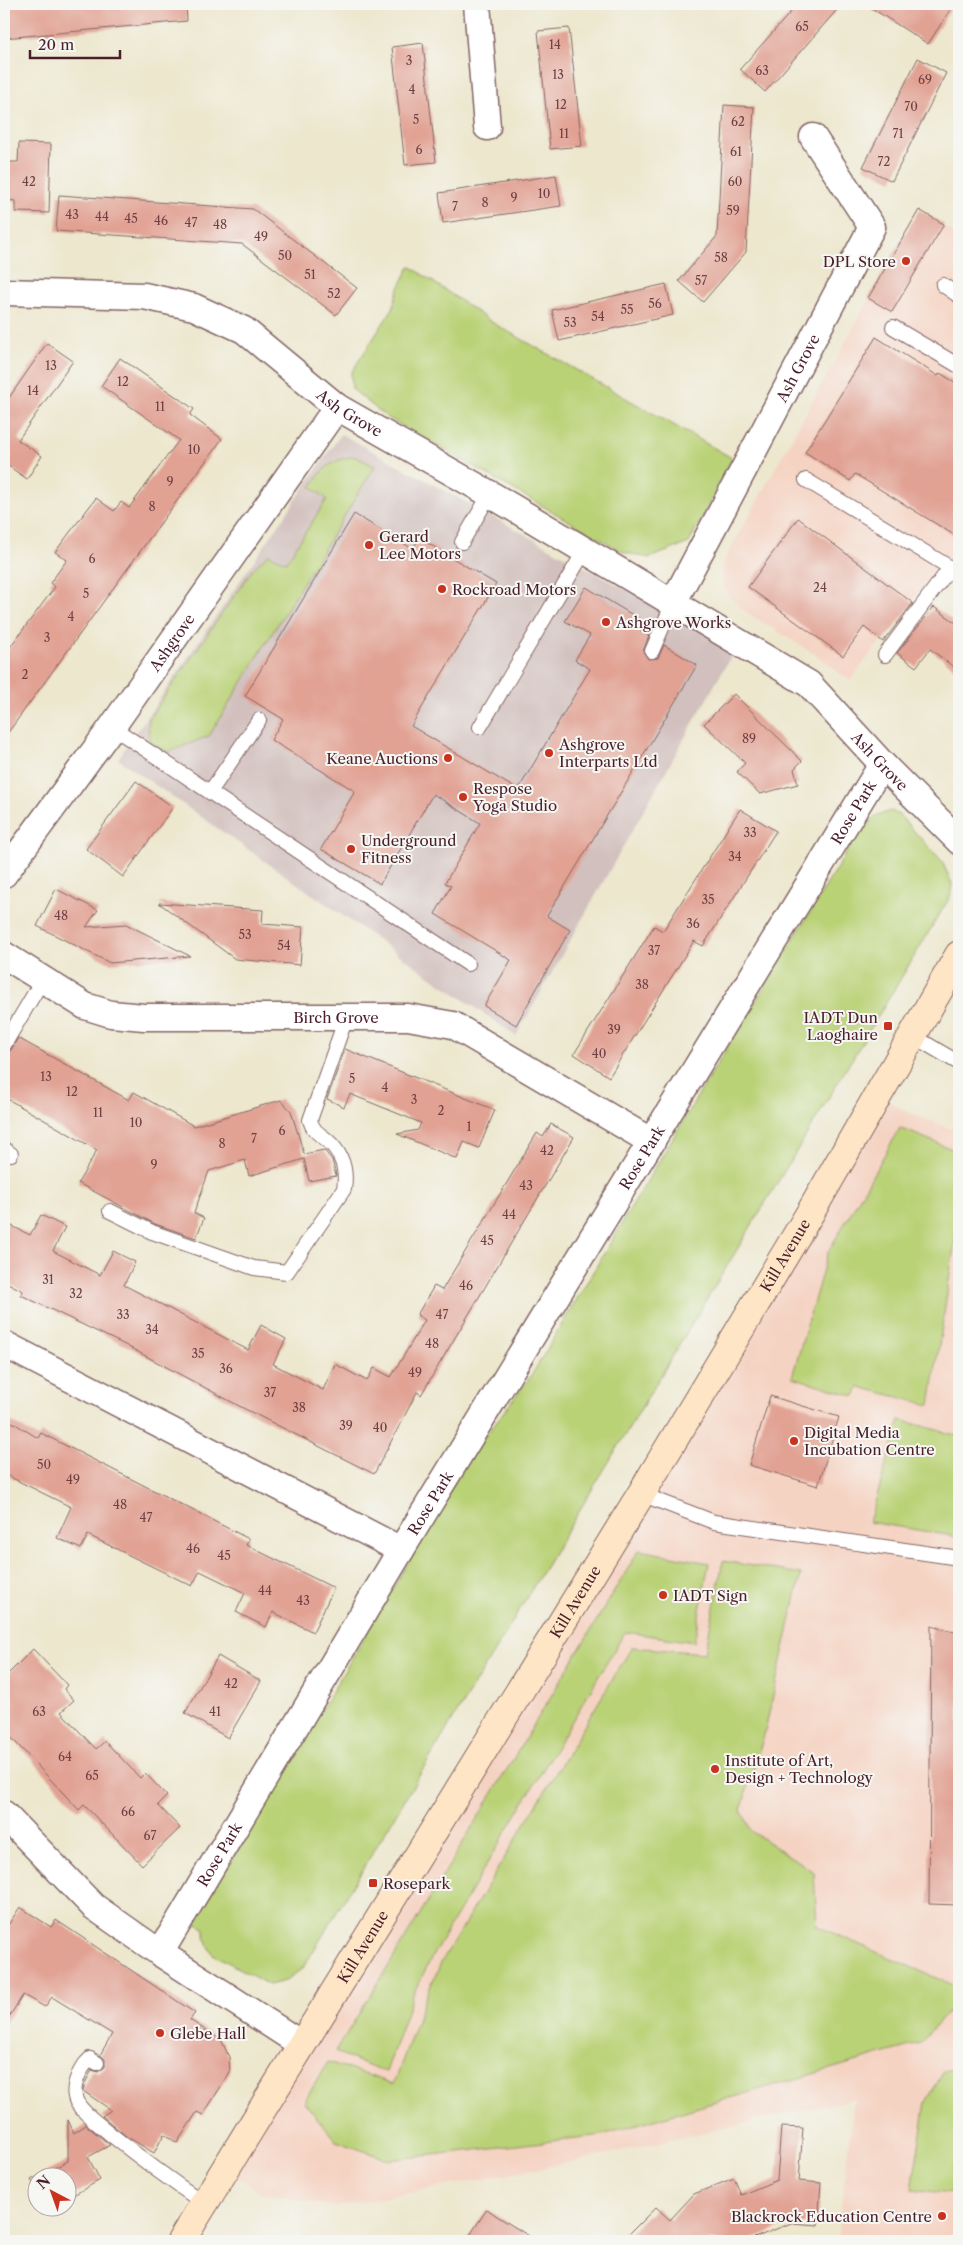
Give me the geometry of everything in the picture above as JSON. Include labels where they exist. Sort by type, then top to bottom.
[{"type":"main road","name":"Kill Avenue","points":[[181,2241],[641,1494],[957,965]]},
{"type":"street","points":[[477,4],[487,127]]},
{"type":"street","name":"Ash Grove","points":[[673,603],[872,227],[813,137]]},
{"type":"street","name":"Ash Grove","points":[[6,297],[144,296],[194,307],[244,330],[337,407],[490,494],[809,684],[885,767],[959,841]]},
{"type":"street","name":"Ashgrove","points":[[4,874],[112,727],[337,407]]},
{"type":"street","name":"Rose Park","points":[[160,1953],[401,1550],[875,776],[885,767]]},
{"type":"street","name":"Birch Grove","points":[[4,955],[85,1006],[111,1014],[144,1017],[408,1017],[453,1025],[652,1142]]},
{"type":"street","name":"Rose Park","points":[[4,1344],[401,1550]]},
{"type":"street","points":[[4,1814],[94,1906],[160,1953],[301,2044]]},
{"type":"lane","points":[[943,285],[959,296]]},
{"type":"lane","points":[[893,327],[959,366]]},
{"type":"lane","points":[[806,480],[955,571],[885,655]]},
{"type":"lane","points":[[462,542],[490,494]]},
{"type":"lane","points":[[480,727],[585,550]]},
{"type":"lane","points":[[652,651],[673,603]]},
{"type":"lane","points":[[210,792],[259,720]]},
{"type":"lane","points":[[112,727],[468,964]]},
{"type":"lane","points":[[4,1045],[43,979]]},
{"type":"lane","points":[[110,1210],[152,1232],[254,1268],[287,1272],[344,1189],[346,1176],[341,1156],[328,1141],[313,1130],[310,1120],[346,1018]]},
{"type":"lane","points":[[913,1036],[959,1063]]},
{"type":"lane","points":[[641,1494],[714,1522],[959,1558]]},
{"type":"lane","points":[[97,2063],[90,2059],[79,2074],[75,2090],[78,2104],[95,2121],[144,2162],[204,2204]]},
{"type":"shaded area","points":[[918,211],[959,236],[959,581],[952,576],[932,574],[850,681],[816,655],[743,610],[729,596],[723,584],[722,572],[725,559]]},
{"type":"shaded area","points":[[341,434],[735,649],[516,1036],[118,759]]},
{"type":"shaded area","name":"Institute of Art, Design + Technology","points":[[878,1096],[910,1113],[959,1132],[959,2241],[837,2241],[854,2099],[557,2165],[334,2207],[262,2193],[224,2169]]},
{"type":"green space","points":[[410,266],[493,323],[732,458],[689,543],[649,558],[623,552],[385,416],[352,389],[351,373],[393,308],[397,292]]},
{"type":"green space","points":[[354,456],[375,466],[209,736],[168,752],[157,747],[149,736],[149,718],[253,569],[268,554],[286,562],[327,499],[311,487],[320,474],[333,463]]},
{"type":"green space","points":[[891,811],[899,815],[942,861],[952,884],[950,897],[303,1968],[285,1981],[269,1985],[213,1954],[205,1939],[204,1928],[194,1922],[360,1645],[470,1456],[531,1376],[693,1104],[857,835],[877,815]]},
{"type":"green space","points":[[900,1128],[959,1152],[959,1214],[930,1405],[859,1387],[855,1396],[792,1377],[828,1252]]},
{"type":"green space","points":[[900,1420],[959,1436],[959,1537],[869,1522]]},
{"type":"green space","points":[[639,1550],[709,1563],[694,1642],[625,1632],[435,1951],[413,1994],[386,2072],[335,2052],[385,1972]]},
{"type":"green space","points":[[723,1561],[801,1574],[764,1735],[741,1810],[751,1831],[814,1872],[817,1926],[959,1988],[959,1999],[920,2043],[602,2135],[390,2160],[336,2141],[304,2102],[328,2062],[394,2084],[426,1996],[442,1961],[632,1647],[705,1653]]},
{"type":"green space","points":[[959,2067],[959,2127],[951,2194],[912,2189],[926,2102],[944,2071]]},
{"type":"building","points":[[37,4],[186,4],[187,21],[4,38],[4,7]]},
{"type":"building","points":[[798,4],[842,4],[765,92],[740,69]]},
{"type":"building","points":[[865,4],[954,4],[928,44]]},
{"type":"building","points":[[569,28],[582,146],[550,149],[538,31]]},
{"type":"building","points":[[423,43],[436,162],[405,165],[392,47]]},
{"type":"building","points":[[918,58],[946,73],[892,181],[863,167]]},
{"type":"building","points":[[724,105],[754,107],[746,252],[703,302],[679,281],[717,236]]},
{"type":"building","points":[[19,143],[51,144],[49,213],[16,212],[16,201],[4,200],[4,162],[18,162]]},
{"type":"building","points":[[556,175],[561,206],[443,223],[439,193]]},
{"type":"building","points":[[59,195],[253,209],[357,288],[336,315],[242,244],[56,231]]},
{"type":"building","name":"DPL Store","points":[[919,210],[944,224],[892,312],[868,298]]},
{"type":"building","points":[[666,284],[673,315],[559,341],[552,310]]},
{"type":"building","points":[[876,337],[938,376],[940,373],[959,385],[959,538],[855,474],[850,481],[805,452]]},
{"type":"building","points":[[47,343],[73,361],[18,440],[42,456],[27,479],[4,463],[4,405]]},
{"type":"building","points":[[120,358],[194,409],[190,415],[222,439],[4,738],[4,655],[55,587],[50,583],[67,560],[55,552],[96,498],[114,511],[121,502],[129,508],[179,440],[101,386]]},
{"type":"building","points":[[354,514],[413,549],[419,538],[496,584],[411,726],[518,790],[590,669],[575,660],[590,635],[565,621],[586,587],[646,623],[641,631],[649,636],[643,651],[648,659],[658,658],[664,645],[697,665],[547,916],[570,930],[516,1025],[484,1006],[511,960],[435,914],[451,886],[445,883],[480,823],[433,794],[380,884],[321,849],[355,791],[271,740],[283,719],[245,696]]},
{"type":"building","points":[[798,518],[913,603],[883,642],[864,627],[843,656],[748,587]]},
{"type":"building","points":[[934,607],[959,625],[959,671],[930,649],[916,667],[897,653]]},
{"type":"building","points":[[734,694],[802,761],[794,769],[798,784],[760,794],[737,772],[745,763],[704,724]]},
{"type":"building","points":[[136,781],[173,807],[123,877],[86,849]]},
{"type":"building","points":[[740,809],[776,831],[703,946],[694,941],[609,1077],[574,1054],[654,926],[663,931]]},
{"type":"building","points":[[56,889],[98,910],[86,927],[126,924],[190,956],[110,963],[37,926]]},
{"type":"building","points":[[159,903],[263,910],[262,924],[303,927],[300,965],[235,959]]},
{"type":"building","points":[[18,1038],[129,1100],[134,1092],[194,1126],[281,1100],[291,1111],[304,1154],[324,1150],[332,1160],[336,1176],[309,1181],[304,1159],[249,1176],[245,1160],[209,1171],[194,1213],[204,1218],[196,1238],[155,1224],[78,1183],[97,1150],[4,1097],[4,1055],[11,1050]]},
{"type":"building","points":[[345,1049],[495,1110],[479,1148],[464,1142],[457,1159],[397,1134],[418,1130],[421,1123],[350,1094],[344,1107],[327,1099]]},
{"type":"building","points":[[551,1124],[574,1137],[421,1395],[417,1392],[374,1474],[243,1408],[125,1345],[21,1295],[23,1291],[4,1281],[4,1222],[30,1235],[41,1215],[65,1227],[53,1251],[100,1275],[113,1251],[135,1262],[124,1285],[248,1350],[261,1325],[286,1339],[273,1364],[323,1390],[335,1364],[367,1381],[374,1368],[391,1377],[425,1320],[417,1315],[434,1286],[442,1290],[537,1133],[543,1137]]},
{"type":"building","name":"Digital Media Incubation Centre","points":[[770,1396],[839,1417],[818,1486],[749,1465]]},
{"type":"building","points":[[4,1417],[38,1438],[41,1433],[249,1539],[246,1545],[334,1588],[313,1632],[273,1612],[266,1627],[236,1612],[245,1593],[200,1571],[192,1586],[88,1535],[81,1549],[57,1538],[71,1507],[4,1474]]},
{"type":"building","points":[[931,1626],[959,1633],[959,1905],[929,1904]]},
{"type":"building","points":[[33,1649],[67,1685],[64,1689],[74,1700],[61,1712],[96,1749],[105,1741],[140,1778],[145,1773],[167,1796],[158,1805],[180,1828],[142,1865],[84,1805],[79,1810],[4,1730],[4,1678]]},
{"type":"building","points":[[218,1656],[261,1681],[228,1738],[185,1713]]},
{"type":"building","name":"Glebe Hall","points":[[20,1907],[51,1927],[56,1920],[195,2013],[190,2020],[222,2041],[229,2057],[230,2072],[203,2115],[197,2112],[177,2143],[164,2134],[154,2153],[126,2136],[102,2116],[111,2110],[83,2091],[92,2070],[98,2072],[105,2067],[105,2059],[100,2055],[112,2034],[52,1997],[45,2007],[23,1995],[4,2025],[4,1931]]},
{"type":"building","points":[[68,2120],[74,2133],[86,2125],[110,2145],[88,2157],[100,2180],[78,2192],[78,2168],[54,2168],[68,2161]]},
{"type":"building","points":[[781,2127],[803,2128],[799,2181],[821,2183],[818,2225],[791,2223],[747,2241],[622,2241],[656,2207],[670,2220],[694,2194],[734,2178],[741,2195],[777,2180]]},
{"type":"building","points":[[487,2209],[497,2216],[537,2241],[466,2241]]},
{"type":"place","name":"DPL Store","points":[[906,261]]},
{"type":"place","name":"Gerard Lee Motors","points":[[369,545]]},
{"type":"place","name":"Rockroad Motors","points":[[442,589]]},
{"type":"place","name":"Ashgrove Works","points":[[606,622]]},
{"type":"place","name":"Ashgrove Interparts Ltd","points":[[549,753]]},
{"type":"place","name":"Keane Auctions","points":[[448,758]]},
{"type":"place","name":"Respose Yoga Studio","points":[[463,797]]},
{"type":"place","name":"Underground Fitness","points":[[351,849]]},
{"type":"place","name":"IADT Dun Laoghaire","points":[[888,1026]]},
{"type":"place","name":"Digital Media Incubation Centre","points":[[794,1441]]},
{"type":"place","name":"IADT Sign","points":[[663,1595]]},
{"type":"place","name":"Institute of Art, Design + Technology","points":[[715,1769]]},
{"type":"place","name":"Rosepark","points":[[373,1883]]},
{"type":"place","name":"Glebe Hall","points":[[160,2033]]},
{"type":"place","name":"Blackrock Education Centre","points":[[942,2216]]}]
